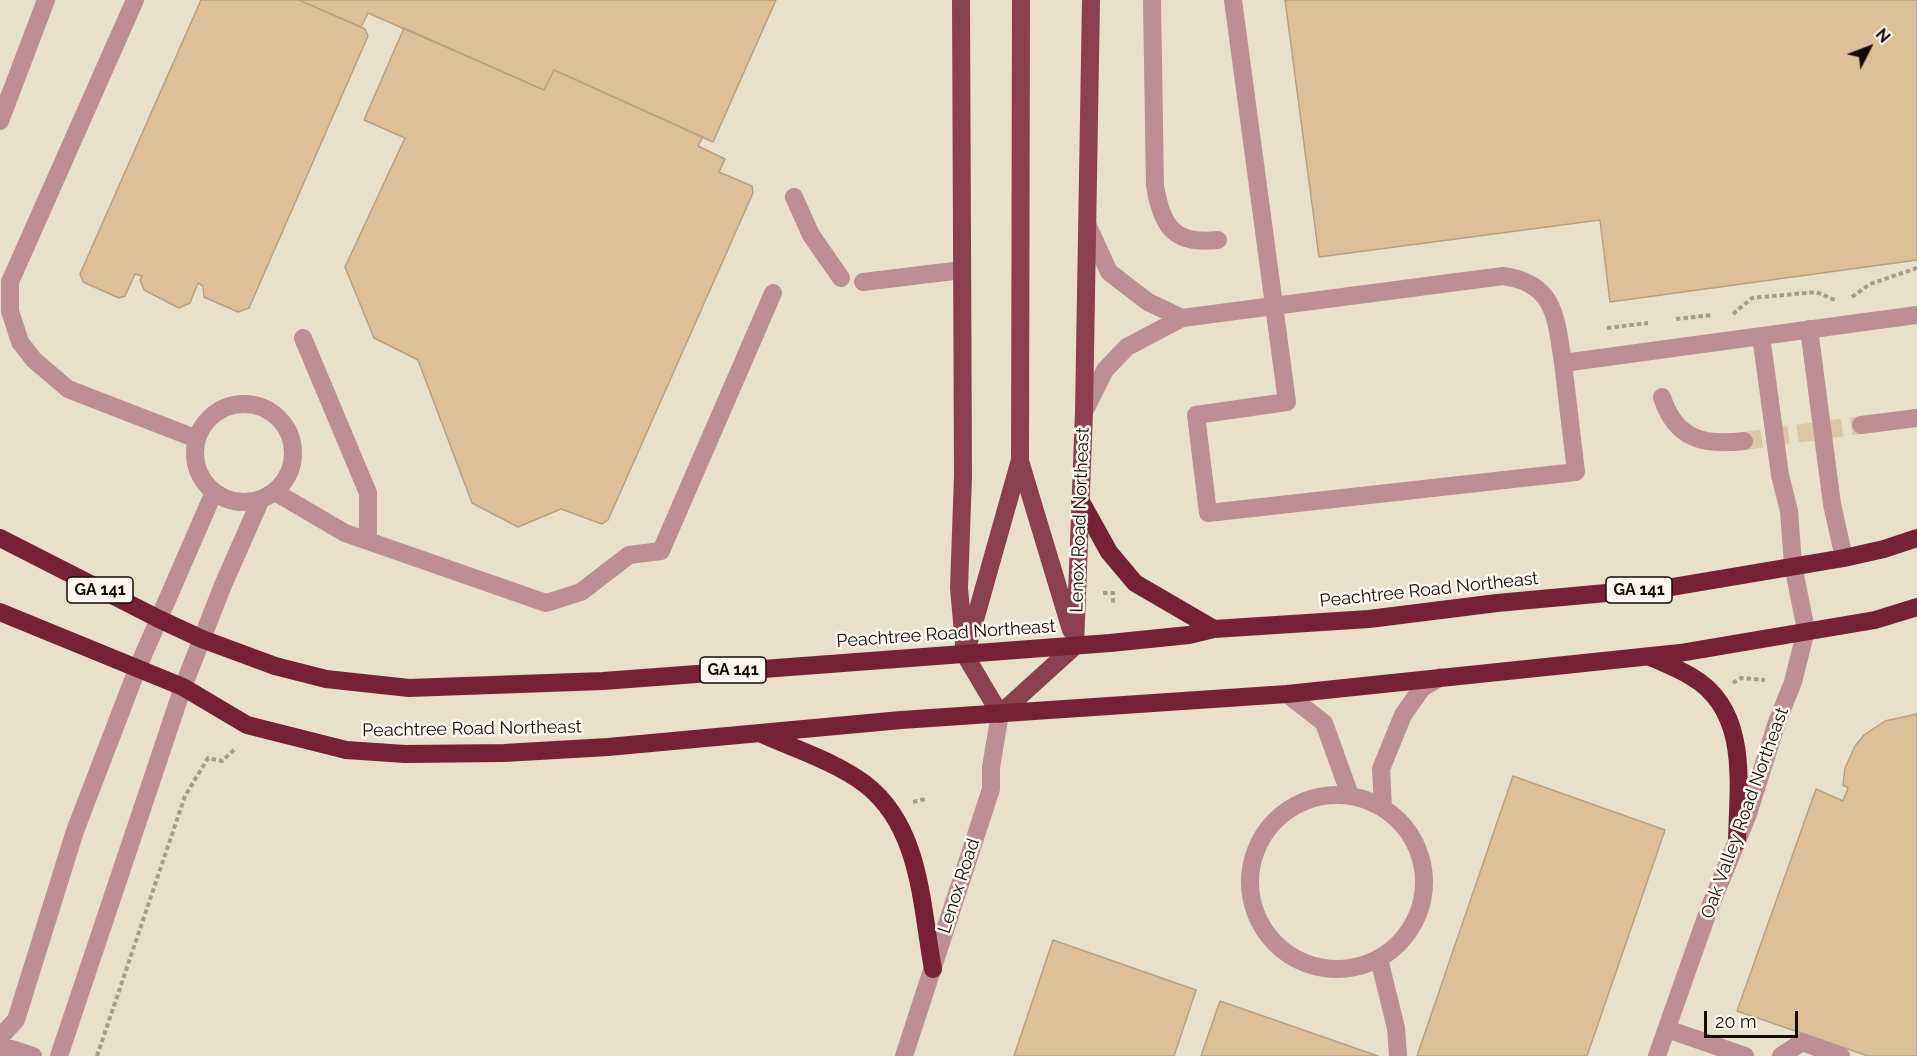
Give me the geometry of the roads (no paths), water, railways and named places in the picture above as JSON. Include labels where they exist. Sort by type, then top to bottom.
[{"type":"highway","points":[[1080,500],[1108,552],[1135,584],[1214,629]]},
{"type":"highway","name":"Peachtree Road Northeast","points":[[0,538],[159,619],[202,639],[275,666],[326,679],[409,688],[603,681],[796,665],[965,655],[1189,635],[1214,629],[1369,619],[1497,603],[1672,587],[1844,558],[1884,549],[1917,538]]},
{"type":"highway","name":"Peachtree Road Northeast","points":[[138,667],[183,687],[247,725],[346,750],[405,754],[513,753],[633,746],[760,733],[1287,694],[1648,656],[1875,620],[1917,607]]},
{"type":"highway","points":[[0,612],[138,667]]},
{"type":"highway","points":[[1648,656],[1693,677],[1715,696],[1734,727],[1738,762],[1737,842]]},
{"type":"highway","points":[[760,733],[864,784],[891,808],[911,850],[933,969]]},
{"type":"main road","points":[[961,0],[963,476],[959,588],[965,655],[1000,714],[1075,646],[1020,460]]},
{"type":"main road","points":[[965,655],[1020,460],[1021,0]]},
{"type":"main road","name":"Lenox Road Northeast","points":[[1075,646],[1084,412],[1091,0]]},
{"type":"street","points":[[0,121],[46,0]]},
{"type":"street","points":[[135,0],[10,282],[10,311],[20,342],[34,360],[68,389],[197,439]]},
{"type":"street","points":[[1152,0],[1155,186],[1159,207],[1165,221],[1185,239],[1197,242],[1218,240]]},
{"type":"street","points":[[1084,412],[1105,370],[1127,347],[1182,318],[1275,306],[1503,276],[1521,278],[1537,287],[1549,300],[1558,327],[1576,472],[1208,513],[1196,415],[1287,402],[1275,306],[1233,0]]},
{"type":"street","points":[[794,197],[811,235],[841,278]]},
{"type":"street","points":[[1088,225],[1109,272],[1148,302],[1182,318]]},
{"type":"street","points":[[863,282],[962,270]]},
{"type":"street","points":[[59,1056],[183,687],[243,537],[268,496],[285,481],[292,467],[294,451],[291,436],[284,422],[272,412],[258,405],[242,403],[227,406],[208,419],[197,439],[195,454],[198,470],[205,483],[214,492],[231,501],[246,502],[268,496],[345,533],[546,603],[581,592],[629,555],[661,551],[773,293]]},
{"type":"street","points":[[1563,363],[1917,315]]},
{"type":"street","points":[[1809,329],[1832,504],[1844,558]]},
{"type":"street","name":"Oak Valley Road Northeast","points":[[1657,1056],[1709,909],[1748,814],[1777,722],[1793,682],[1806,630],[1793,565],[1789,511],[1780,475],[1761,336]]},
{"type":"street","points":[[303,338],[368,493],[368,541]]},
{"type":"street","points":[[1662,397],[1673,422],[1700,440],[1719,444],[1744,441]]},
{"type":"street","points":[[1861,425],[1917,418]]},
{"type":"street","points":[[0,1037],[16,1020],[75,831],[138,667],[214,492]]},
{"type":"street","points":[[1383,807],[1381,770],[1403,715],[1422,688],[1441,677]]},
{"type":"street","points":[[1287,694],[1324,723],[1350,795]]},
{"type":"street","name":"Lenox Road","points":[[904,1056],[991,789],[991,767],[1000,714]]},
{"type":"street","points":[[1350,795],[1383,807],[1402,824],[1417,846],[1424,872],[1424,889],[1415,922],[1400,944],[1379,959],[1355,968],[1330,969],[1305,963],[1284,951],[1266,932],[1253,906],[1250,877],[1256,849],[1271,824],[1294,806],[1321,796],[1350,795]]},
{"type":"street","points":[[1379,959],[1396,1028],[1398,1056]]},
{"type":"street","points":[[1667,1029],[1745,1056]]},
{"type":"street","points":[[1781,1056],[1802,1042],[1840,1056]]},
{"type":"street","points":[[0,1048],[12,1049],[33,1056]]},
{"type":"tunnel","points":[[1744,441],[1861,425]]}]
